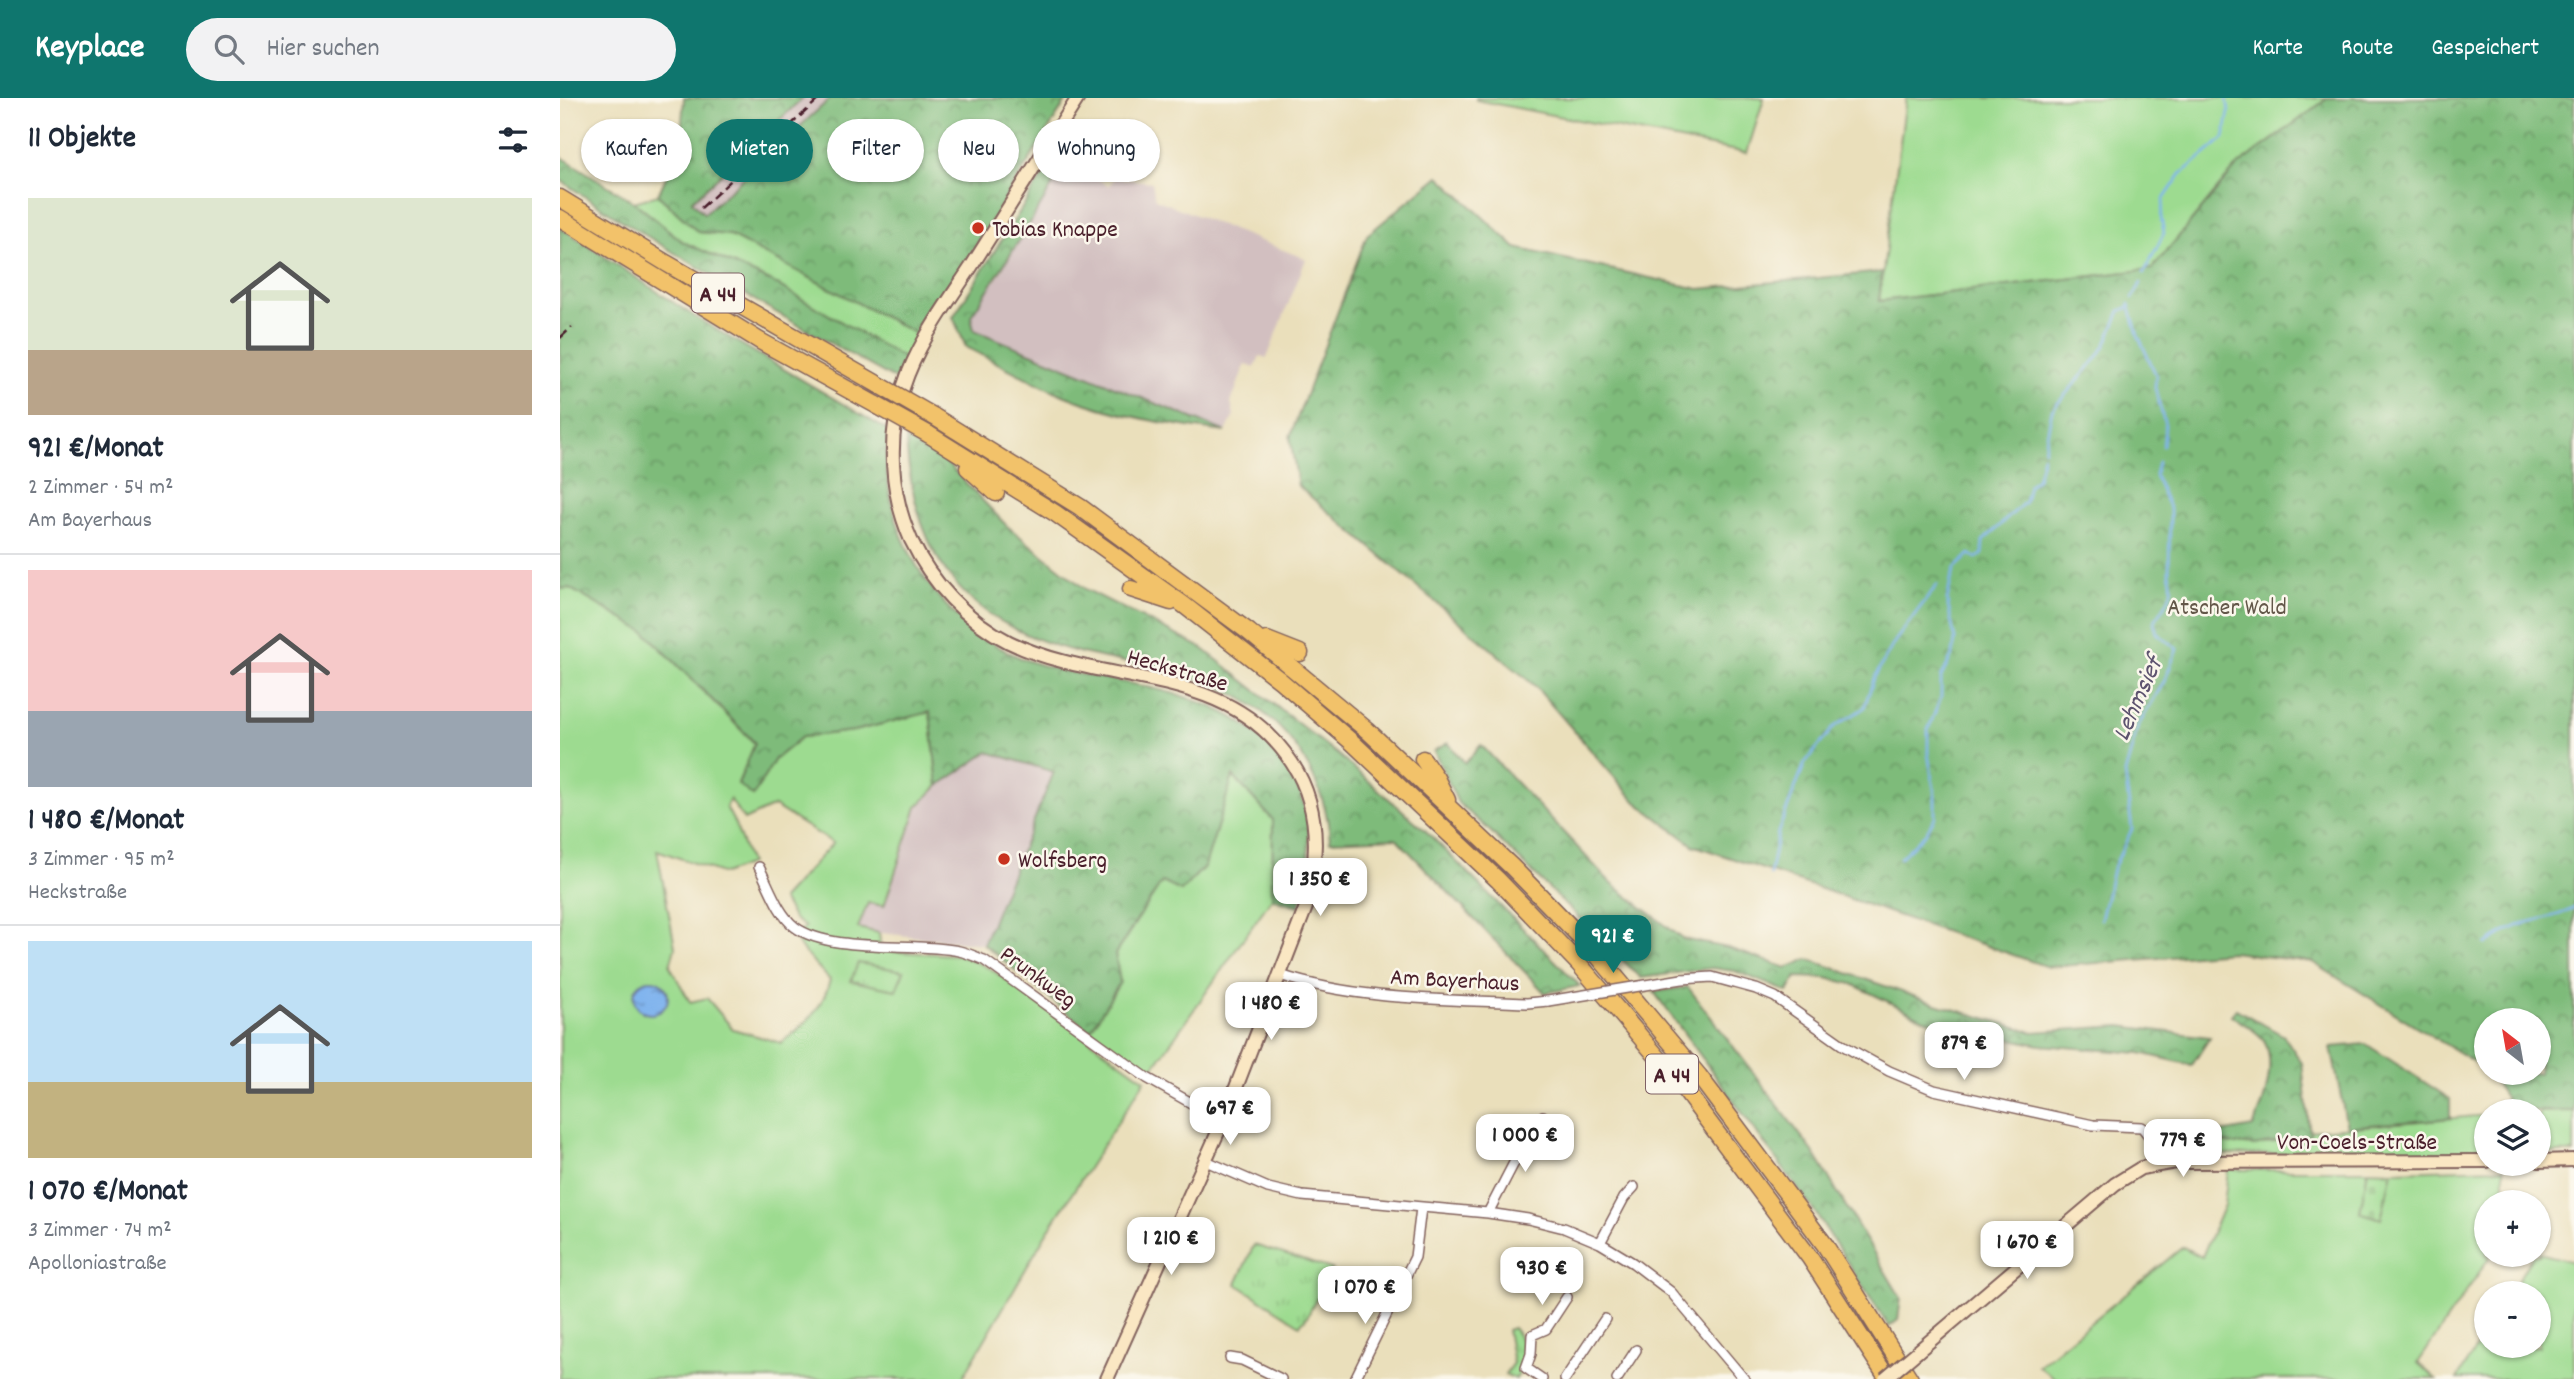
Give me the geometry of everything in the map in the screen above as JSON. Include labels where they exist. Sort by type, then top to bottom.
[{"type":"highway","name":"A 44","points":[[560,198],[666,263],[933,416],[1080,507],[1249,632],[1367,730],[1451,808],[1593,950],[1699,1076],[1825,1245],[1910,1379]]},
{"type":"highway","name":"A 44","points":[[560,218],[760,341],[928,434],[1055,513],[1184,605],[1281,681],[1362,752],[1498,880],[1579,964],[1706,1117],[1810,1258],[1886,1379]]},
{"type":"highway","points":[[944,444],[996,493]]},
{"type":"highway","points":[[1131,589],[1184,605]]},
{"type":"highway","points":[[1249,632],[1300,653]]},
{"type":"highway","points":[[1423,759],[1451,808]]},
{"type":"main road","name":"Heckstraße","points":[[1078,98],[912,364],[898,411],[893,444],[892,465],[904,523],[919,557],[957,604],[979,624],[1008,642],[1052,659],[1201,693],[1234,707],[1260,724],[1281,746],[1301,776],[1315,824],[1316,850],[1313,880],[1306,908],[1223,1121],[1107,1379]]},
{"type":"main road","points":[[2551,1161],[2574,1160]]},
{"type":"main road","name":"Von-Coels-Straße","points":[[1886,1379],[2115,1184],[2141,1168],[2156,1164],[2474,1161]]},
{"type":"street","name":"Prunkweg","points":[[759,867],[786,918],[796,928],[834,941],[959,951],[985,960],[1147,1078],[1223,1121]]},
{"type":"street","name":"Am Bayerhaus","points":[[1280,975],[1310,984],[1401,996],[1527,1003],[1682,979],[1712,977],[1775,997],[1844,1046],[1889,1071],[1934,1090],[2093,1125],[2141,1127],[2149,1136],[2156,1164]]},
{"type":"street","points":[[1488,1213],[1532,1128],[1543,1116]]},
{"type":"street","points":[[1206,1161],[1268,1188],[1302,1196],[1488,1213],[1564,1228],[1600,1243],[1633,1263],[1671,1292],[1744,1379]]},
{"type":"street","points":[[1600,1243],[1624,1198],[1634,1187]]},
{"type":"street","points":[[1355,1379],[1415,1256],[1420,1208]]},
{"type":"street","points":[[1542,1379],[1526,1368],[1531,1354],[1532,1335],[1546,1329],[1567,1297]]},
{"type":"street","points":[[1565,1379],[1605,1319]]},
{"type":"street","points":[[1617,1379],[1636,1350]]},
{"type":"street","points":[[1230,1358],[1242,1360],[1281,1379]]},
{"type":"shaded area","points":[[803,98],[831,98],[808,119],[781,119]]},
{"type":"shaded area","points":[[713,182],[739,182],[704,214],[692,202]]},
{"type":"shaded area","points":[[1054,182],[1102,182],[1108,186],[1112,182],[1152,182],[1155,199],[1306,259],[1267,358],[1260,356],[1255,367],[1245,364],[1231,403],[1234,415],[1226,432],[974,330],[970,316],[999,275]]},
{"type":"shaded area","points":[[988,752],[1054,772],[983,944],[880,933],[858,928],[868,902],[885,905],[917,807],[938,786]]},
{"type":"green space","points":[[684,98],[803,98],[780,119],[706,119],[706,182],[712,182],[692,201],[704,214],[739,182],[813,182],[813,119],[808,119],[831,98],[1068,98],[1055,119],[1033,119],[1033,154],[1019,177],[1019,119],[938,119],[938,182],[1016,182],[920,336],[729,235],[698,232],[658,195],[664,182],[692,182],[692,119],[682,119]]},
{"type":"green space","points":[[1476,98],[1764,98],[1747,153]]},
{"type":"green space","points":[[1906,98],[2328,98],[2236,167],[2152,269],[1879,301]]},
{"type":"green space","name":"Atscher Wald","points":[[2328,98],[2574,98],[2574,1111],[2551,1111],[2551,1099],[2506,1099],[2497,1085],[2552,1085],[2552,1008],[2474,1008],[2474,1062],[2312,962],[2232,952],[2048,967],[1693,845],[1636,802],[1535,686],[1298,486],[1290,437],[1367,235],[1439,176],[1516,248],[1699,289],[1882,272],[1879,301],[2152,269],[2236,167]]},
{"type":"green space","points":[[560,156],[581,169],[581,182],[602,182],[634,202],[683,242],[772,282],[905,359],[896,380],[684,258],[560,180]]},
{"type":"green space","points":[[1038,182],[1054,182],[971,316],[974,330],[1226,432],[1143,419],[1102,409],[1063,395],[966,347],[953,317]]},
{"type":"green space","points":[[658,195],[698,232],[729,235],[920,336],[905,359],[772,282],[683,242],[634,202]]},
{"type":"green space","points":[[560,227],[700,320],[889,431],[886,459],[889,489],[903,538],[928,584],[963,622],[984,638],[1019,657],[1047,667],[1142,686],[1213,707],[1254,732],[1287,768],[1303,801],[1309,853],[1299,906],[1272,898],[1273,820],[1233,776],[1205,866],[1181,891],[1162,882],[1115,954],[1120,982],[1090,1031],[983,944],[1054,772],[988,752],[938,786],[930,712],[854,731],[802,737],[775,759],[753,796],[738,784],[755,743],[645,632],[569,588],[560,589]]},
{"type":"green space","points":[[906,439],[943,459],[1007,526],[1085,589],[1202,648],[1337,754],[1425,830],[1580,986],[1545,993],[1396,838],[1330,841],[1325,807],[1308,766],[1281,729],[1257,708],[1202,681],[1078,652],[1038,639],[1003,623],[975,603],[952,578],[933,550],[920,518],[911,481]]},
{"type":"green space","points":[[569,588],[645,632],[755,744],[738,783],[753,796],[775,759],[802,737],[854,731],[930,712],[938,786],[917,807],[884,906],[868,903],[858,928],[879,933],[881,951],[960,955],[991,969],[1145,1080],[1046,1234],[962,1379],[560,1379],[560,589]],"holes":[[[730,799],[744,820],[774,806],[833,843],[782,899],[793,918],[805,927],[794,937],[830,980],[823,1000],[811,1016],[781,1043],[733,1029],[707,998],[690,1002],[670,966],[675,947],[657,850],[724,874],[750,864],[726,807]]]},
{"type":"green space","points":[[1448,743],[1465,763],[1481,745],[1611,883],[1683,939],[1728,948],[1787,968],[1808,959],[1939,1005],[2033,1032],[2120,1026],[2210,1037],[2192,1065],[2140,1053],[2040,1045],[1946,1026],[1924,1019],[1852,984],[1826,978],[1796,977],[1788,992],[1735,971],[1712,968],[1641,978],[1458,803],[1434,751]]},
{"type":"green space","points":[[1233,776],[1273,820],[1272,898],[1151,1071],[1090,1031],[1120,982],[1115,954],[1162,881],[1181,891],[1205,866]]},
{"type":"green space","points":[[858,963],[904,971],[896,990],[851,981]]},
{"type":"green space","points":[[1688,987],[1814,1153],[1901,1298],[1898,1320],[1889,1327],[1817,1215],[1654,992]]},
{"type":"green space","points":[[2236,1009],[2284,1036],[2302,1063],[2310,1135],[2254,1146],[2206,1141],[2204,1136],[2253,1127],[2267,1085],[2269,1063],[2265,1042],[2231,1015]]},
{"type":"green space","points":[[2366,1044],[2450,1099],[2450,1118],[2347,1127],[2331,1047]]},
{"type":"green space","points":[[2574,1111],[2574,1153],[2551,1153],[2551,1112]]},
{"type":"green space","points":[[2474,1116],[2474,1153],[2172,1155],[2178,1148],[2206,1141],[2254,1146],[2310,1135],[2309,1131]]},
{"type":"green space","points":[[2474,1169],[2474,1176],[2504,1176],[2504,1190],[2474,1190],[2474,1267],[2483,1267],[2418,1363],[2436,1379],[2056,1379],[2038,1366],[2183,1247],[2202,1257],[2224,1205],[2228,1170],[2368,1170],[2360,1212],[2381,1218],[2392,1171]]},
{"type":"green space","points":[[2368,1170],[2392,1171],[2381,1219],[2360,1212]]},
{"type":"green space","points":[[1254,1245],[1332,1269],[1307,1317],[1300,1325],[1236,1284]]},
{"type":"green space","points":[[2551,1256],[2574,1262],[2574,1379],[2457,1379],[2474,1351],[2474,1358],[2551,1358],[2551,1281],[2517,1281],[2526,1267],[2551,1267]]},
{"type":"green space","points":[[1513,1328],[1521,1340],[1524,1353],[1516,1379],[1505,1374],[1513,1363],[1507,1330]]},
{"type":"water","points":[[651,980],[663,985],[668,997],[663,1009],[651,1014],[639,1009],[634,997],[639,985]]},
{"type":"waterway","name":"Lehmsief","points":[[2144,273],[2164,233],[2161,217],[2164,199],[2181,174],[2224,138],[2229,112],[2227,98]]},
{"type":"waterway","name":"Lehmsief","points":[[2133,298],[2141,283]]},
{"type":"waterway","name":"Lehmsief","points":[[2129,304],[2138,335],[2156,375],[2155,388],[2165,425],[2163,446]]},
{"type":"waterway","name":"Lehmsief","points":[[2044,450],[2052,410],[2097,358],[2120,311],[2129,307]]},
{"type":"waterway","name":"Lehmsief","points":[[1900,858],[1926,833],[1935,817],[1928,730],[1941,697],[1941,677],[1953,654],[1955,639],[1947,601],[1955,568],[1970,554],[1976,558],[1982,555],[1983,541],[2025,502],[2029,485],[2037,479],[2043,456]]},
{"type":"waterway","name":"Lehmsief","points":[[2101,919],[2113,869],[2132,829],[2125,773],[2138,726],[2165,680],[2177,649],[2157,633],[2154,622],[2168,600],[2171,587],[2170,510],[2155,475],[2158,462]]},
{"type":"waterway","points":[[1770,875],[1778,832],[1805,763],[1834,727],[1864,708],[1874,678],[1895,641],[1937,585]]},
{"type":"waterway","points":[[2486,944],[2515,927],[2574,908]]},
{"type":"railway","points":[[701,208],[820,98]]},
{"type":"railway","points":[[560,338],[572,327]]},
{"type":"place","name":"Tobias Knappe","points":[[978,228]]},
{"type":"place","name":"Wolfsberg","points":[[1004,859]]}]
